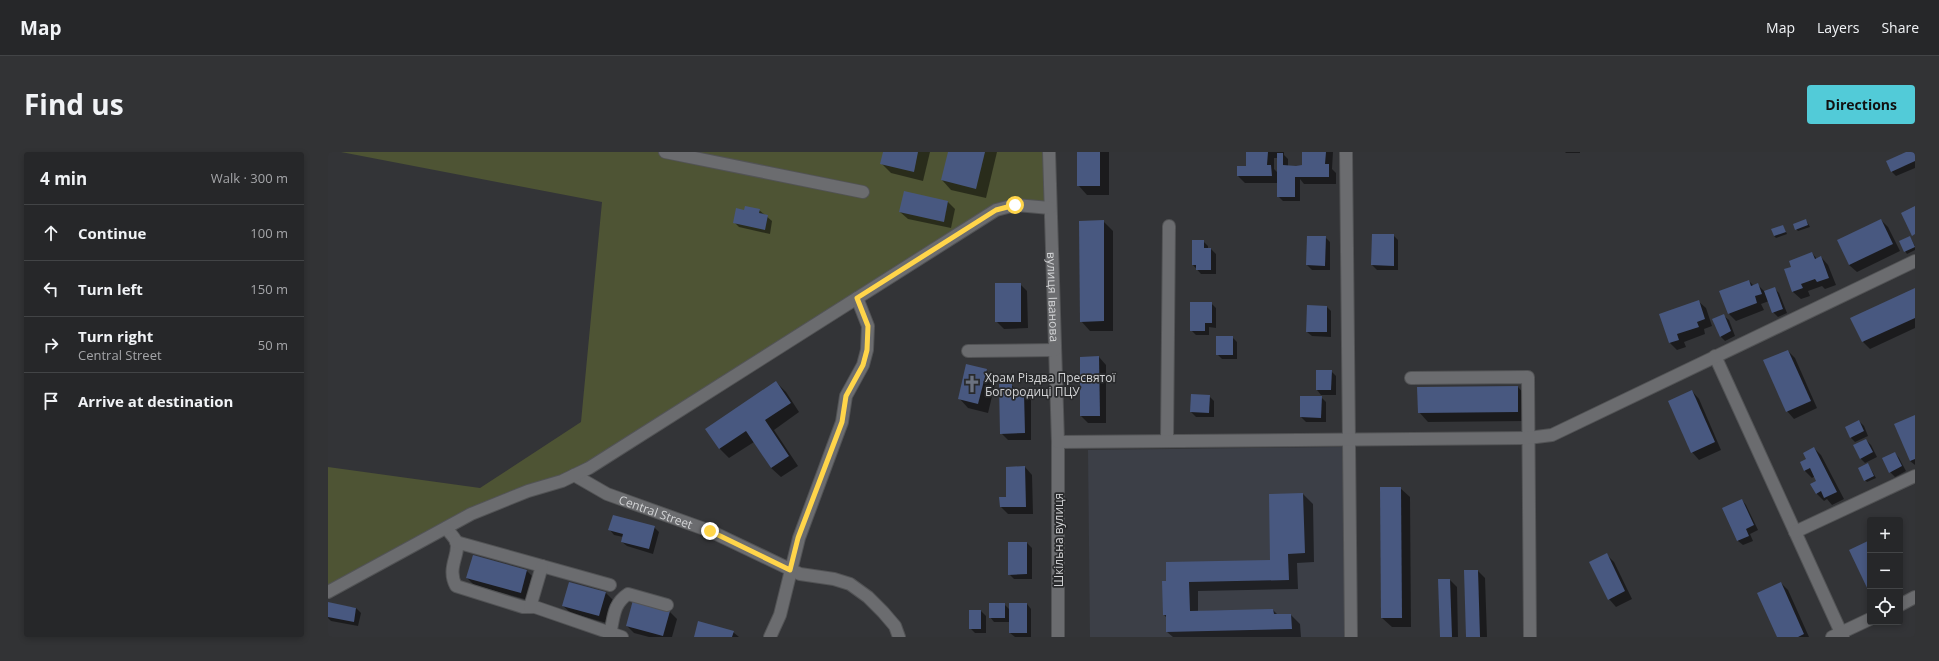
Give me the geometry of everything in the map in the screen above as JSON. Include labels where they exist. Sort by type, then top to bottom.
[{"type":"street","points":[[665,152],[862,192]]},
{"type":"street","name":"вулиця Іванова","points":[[1049,152],[1058,442]]},
{"type":"street","points":[[1346,152],[1351,637]]},
{"type":"street","points":[[328,592],[471,514],[589,468],[996,210],[1015,205],[1050,208]]},
{"type":"street","points":[[1167,441],[1169,226]]},
{"type":"street","points":[[1058,442],[1528,438],[1552,435],[1714,356],[1915,261]]},
{"type":"street","points":[[770,637],[780,615],[798,538],[842,422],[846,396],[863,365],[867,350],[868,326],[857,298]]},
{"type":"street","points":[[968,351],[1055,350]]},
{"type":"street","points":[[1714,356],[1795,532],[1838,636],[1867,621]]},
{"type":"street","points":[[1411,378],[1528,377],[1530,637]]},
{"type":"street","name":"Шкільна вулиця","points":[[1058,442],[1058,637]]},
{"type":"street","name":"Central Street","points":[[574,475],[607,494],[710,531],[800,574],[834,579],[850,584],[868,597],[883,612],[895,626],[899,637]]},
{"type":"street","points":[[1795,532],[1915,476]]},
{"type":"street","points":[[446,528],[456,542],[457,547],[451,571],[456,586],[522,606],[530,607],[616,635],[616,605],[620,599],[628,594],[668,605]]},
{"type":"street","points":[[456,542],[610,585]]},
{"type":"street","points":[[530,607],[542,566]]},
{"type":"street","points":[[1903,603],[1915,597]]},
{"type":"shaded area","points":[[1343,447],[1345,637],[1090,637],[1088,450]]},
{"type":"green space","points":[[341,152],[1049,152],[1050,208],[1015,205],[589,468],[528,491],[328,592],[328,467],[480,488],[581,422],[602,202]]},
{"type":"building","points":[[883,152],[918,152],[914,172],[880,164]]},
{"type":"building","points":[[948,152],[985,152],[976,189],[941,180]]},
{"type":"building","points":[[1077,152],[1100,152],[1100,186],[1077,186]]},
{"type":"building","points":[[1246,152],[1268,152],[1267,165],[1271,165],[1272,176],[1237,176],[1237,166],[1246,166]]},
{"type":"building","points":[[1302,152],[1326,152],[1325,164],[1329,164],[1329,177],[1295,177],[1295,197],[1277,197],[1277,153],[1283,153],[1283,165],[1296,166],[1302,165]]},
{"type":"building","points":[[1906,152],[1915,152],[1915,161],[1891,172],[1886,161]]},
{"type":"building","points":[[904,191],[948,201],[944,222],[899,212]]},
{"type":"building","points":[[745,206],[760,209],[759,213],[768,215],[765,230],[733,223],[736,208],[744,210]]},
{"type":"building","points":[[1915,206],[1915,234],[1912,236],[1901,213]]},
{"type":"building","points":[[1806,219],[1808,225],[1795,230],[1793,224]]},
{"type":"building","points":[[1881,219],[1893,244],[1849,265],[1837,240]]},
{"type":"building","points":[[1104,220],[1104,321],[1080,322],[1079,221]]},
{"type":"building","points":[[1783,225],[1786,232],[1774,236],[1771,229]]},
{"type":"building","points":[[1372,234],[1394,234],[1394,266],[1371,265]]},
{"type":"building","points":[[1307,236],[1326,236],[1325,266],[1306,265]]},
{"type":"building","points":[[1910,236],[1915,247],[1904,252],[1899,241]]},
{"type":"building","points":[[1192,240],[1204,240],[1204,248],[1211,248],[1211,270],[1196,270],[1196,265],[1192,265]]},
{"type":"building","points":[[1812,252],[1815,259],[1821,256],[1829,278],[1817,282],[1815,279],[1801,284],[1803,288],[1792,292],[1784,269],[1791,267],[1789,261]]},
{"type":"building","points":[[1749,280],[1751,286],[1758,283],[1762,294],[1755,296],[1757,303],[1728,314],[1719,291]]},
{"type":"building","points":[[995,283],[1021,283],[1021,322],[995,322]]},
{"type":"building","points":[[1775,287],[1783,309],[1772,313],[1764,291]]},
{"type":"building","points":[[1915,288],[1915,318],[1862,342],[1850,318]]},
{"type":"building","points":[[1699,300],[1705,319],[1697,322],[1699,327],[1677,334],[1679,340],[1669,343],[1659,314]]},
{"type":"building","points":[[1190,302],[1212,302],[1212,323],[1205,323],[1205,331],[1190,331]]},
{"type":"building","points":[[1307,305],[1327,306],[1327,332],[1306,332]]},
{"type":"building","points":[[1724,314],[1731,331],[1720,337],[1712,319]]},
{"type":"building","points":[[1216,336],[1233,336],[1233,355],[1216,355]]},
{"type":"building","points":[[1788,350],[1811,401],[1786,412],[1763,360]]},
{"type":"building","points":[[1099,356],[1100,416],[1080,416],[1080,357]]},
{"type":"building","name":"Храм Різдва Пресвятої Богородиці ПЦУ","points":[[966,364],[987,369],[978,404],[958,399]]},
{"type":"building","points":[[1316,370],[1332,370],[1331,390],[1316,390]]},
{"type":"building","points":[[776,381],[791,403],[765,420],[789,456],[771,468],[746,431],[719,449],[705,429]]},
{"type":"building","points":[[999,384],[1012,384],[1012,392],[1024,392],[1025,433],[1000,434]]},
{"type":"building","points":[[1518,386],[1518,412],[1418,413],[1417,387]]},
{"type":"building","points":[[1692,390],[1715,442],[1691,453],[1668,401]]},
{"type":"building","points":[[1191,394],[1210,395],[1209,413],[1190,412]]},
{"type":"building","points":[[1300,396],[1322,396],[1321,418],[1300,417]]},
{"type":"building","points":[[1915,415],[1915,459],[1910,461],[1894,424]]},
{"type":"building","points":[[1859,420],[1864,431],[1850,438],[1845,427]]},
{"type":"building","points":[[1866,439],[1873,452],[1860,459],[1853,445]]},
{"type":"building","points":[[1814,447],[1837,492],[1824,498],[1821,491],[1816,494],[1810,484],[1816,481],[1810,468],[1804,471],[1800,462],[1806,459],[1803,453]]},
{"type":"building","points":[[1895,452],[1902,466],[1889,473],[1882,458]]},
{"type":"building","points":[[1868,463],[1874,476],[1864,481],[1858,468]]},
{"type":"building","points":[[1025,466],[1026,507],[1000,507],[999,497],[1006,497],[1006,467]]},
{"type":"building","points":[[1380,487],[1401,487],[1402,618],[1381,618]]},
{"type":"building","points":[[1303,493],[1305,553],[1288,554],[1289,580],[1189,582],[1190,611],[1273,609],[1274,614],[1291,614],[1292,629],[1166,632],[1166,615],[1163,615],[1162,581],[1166,581],[1166,562],[1270,560],[1269,494]]},
{"type":"building","points":[[1742,499],[1754,525],[1746,529],[1749,536],[1737,541],[1722,508]]},
{"type":"building","points":[[613,515],[655,526],[649,549],[621,542],[623,534],[608,530]]},
{"type":"building","points":[[1867,541],[1867,588],[1849,550]]},
{"type":"building","points":[[1008,542],[1027,542],[1027,574],[1008,575]]},
{"type":"building","points":[[1607,553],[1625,591],[1608,600],[1589,562]]},
{"type":"building","points":[[473,555],[527,570],[521,593],[466,578]]},
{"type":"building","points":[[1464,570],[1478,570],[1480,637],[1466,637]]},
{"type":"building","points":[[1438,579],[1450,579],[1452,637],[1440,637]]},
{"type":"building","points":[[569,582],[606,592],[599,616],[562,606]]},
{"type":"building","points":[[1781,582],[1804,634],[1798,637],[1777,637],[1757,593]]},
{"type":"building","points":[[633,600],[670,611],[663,636],[626,626]]},
{"type":"building","points":[[328,602],[356,608],[354,622],[328,617]]},
{"type":"building","points":[[989,603],[1005,603],[1005,618],[989,618]]},
{"type":"building","points":[[1009,603],[1027,603],[1027,633],[1009,633]]},
{"type":"building","points":[[969,610],[981,610],[981,629],[969,629]]},
{"type":"building","points":[[698,621],[734,631],[732,637],[694,637]]},
{"type":"place","name":"Храм Різдва Пресвятої Богородиці ПЦУ","points":[[972,384]]},
{"type":"route","points":[[710,531],[790,570],[798,538],[842,422],[846,396],[863,365],[867,350],[868,326],[857,298],[996,210],[1002,207],[1015,205]]}]
